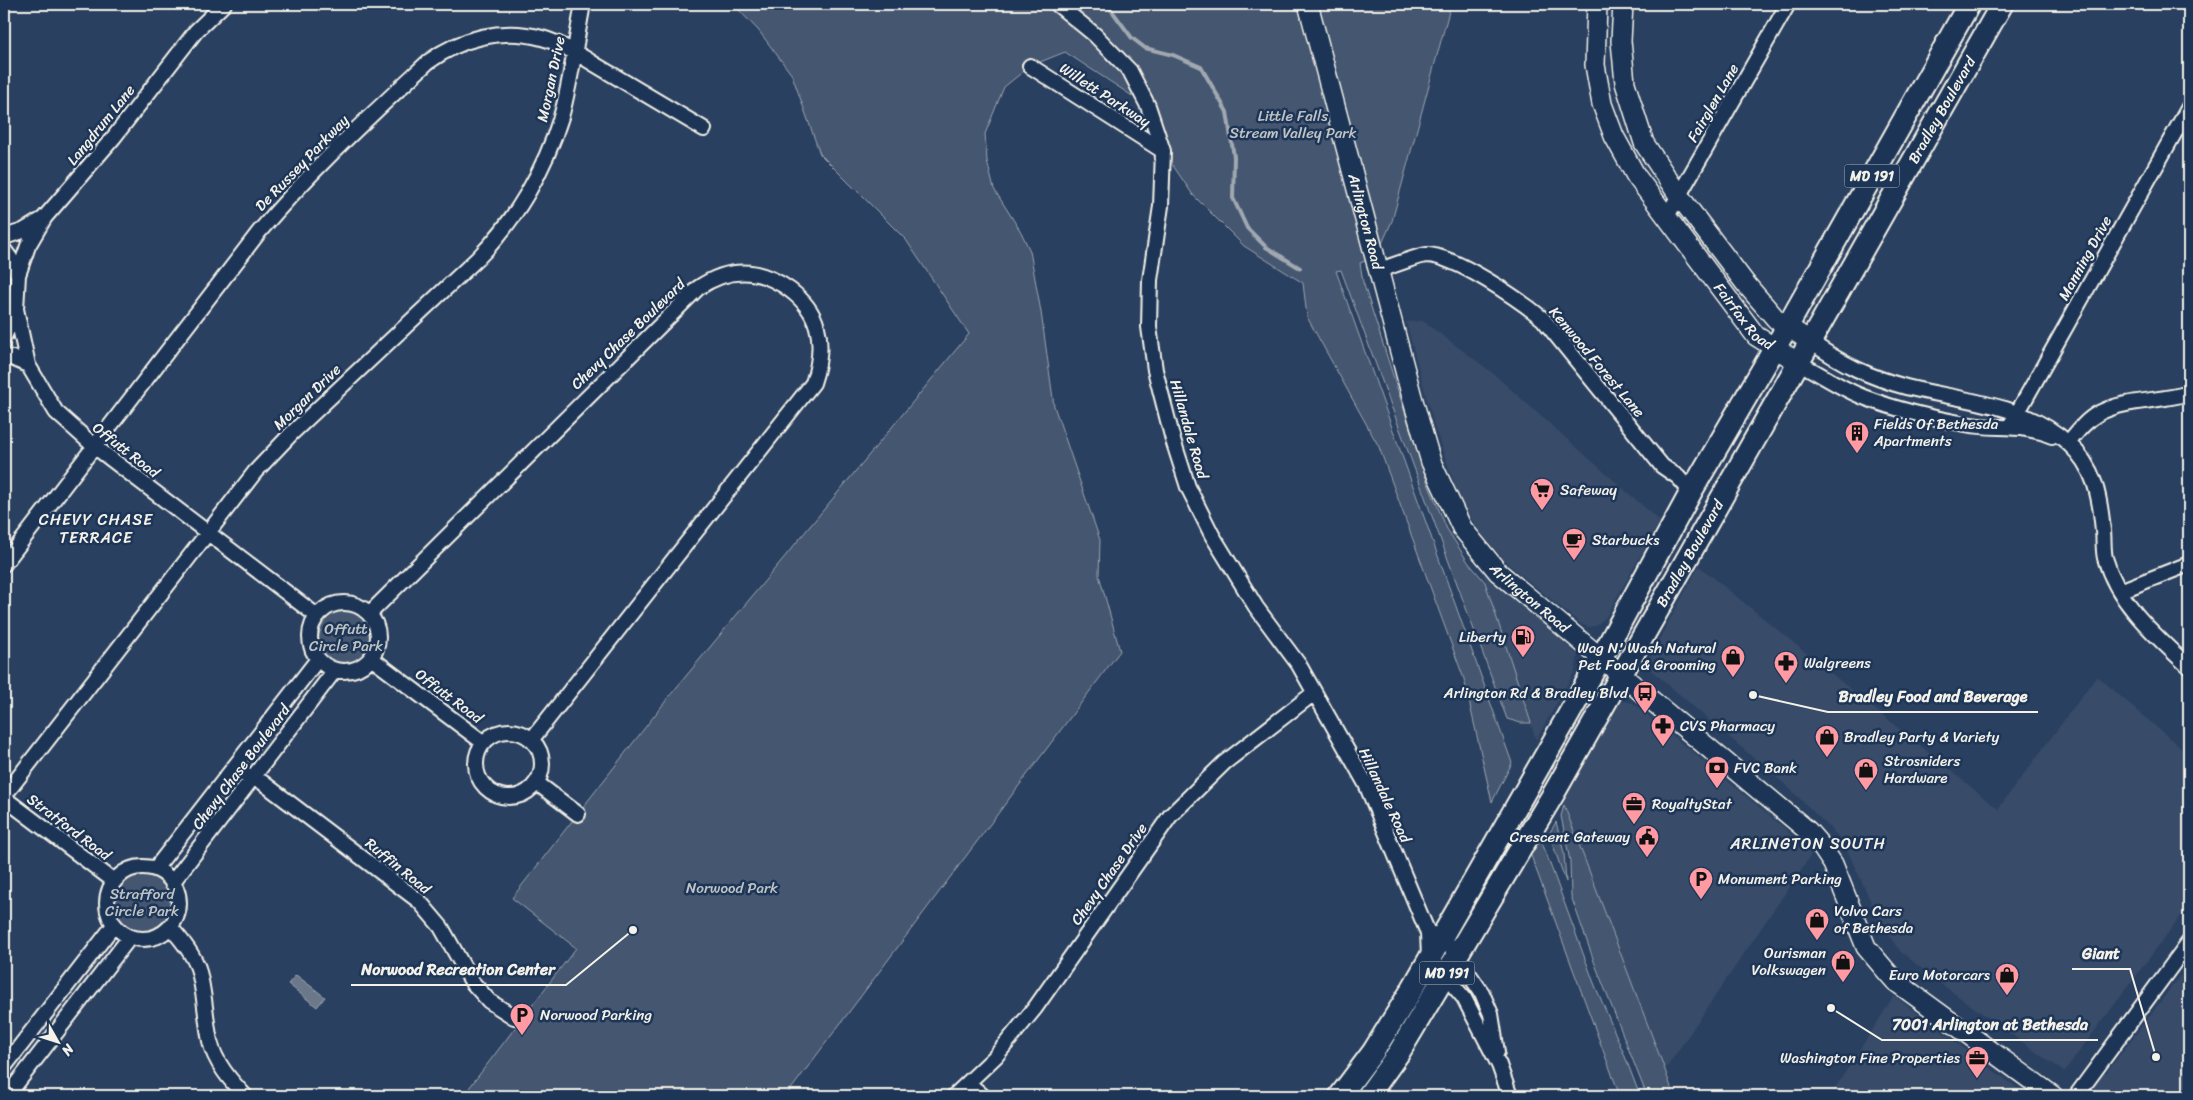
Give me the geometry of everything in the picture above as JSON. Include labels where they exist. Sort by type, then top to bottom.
[{"type":"main road","name":"Arlington Road","points":[[1308,4],[1431,462],[1462,528],[1498,572],[1808,831],[1833,864],[1866,948],[1895,981],[2053,1096]]},
{"type":"main road","name":"Fairfax Road","points":[[1597,4],[1595,65],[1602,104],[1614,136],[1636,176],[1756,336],[1798,363]]},
{"type":"main road","name":"Fairfax Road","points":[[1623,4],[1622,65],[1630,104],[1644,142],[1679,196],[1745,283],[1776,319],[1811,342]]},
{"type":"main road","name":"Bradley Boulevard","points":[[1340,1096],[1373,1052],[1430,957],[1435,934],[1601,658],[1684,484],[1774,349],[1969,4]]},
{"type":"main road","name":"Bradley Boulevard","points":[[1368,1096],[1398,1054],[1458,957],[1622,675],[2002,4]]},
{"type":"street","name":"Langdrum Lane","points":[[18,275],[28,246],[45,217],[114,137],[196,31],[224,4]]},
{"type":"street","name":"Morgan Drive","points":[[4,797],[255,472],[279,446],[495,241],[518,209],[550,148],[562,116],[583,4]]},
{"type":"street","name":"Hillandale Road","points":[[1057,4],[1095,35],[1130,71],[1148,106],[1163,151],[1161,206],[1150,280],[1149,327],[1155,370],[1173,440],[1188,487],[1212,536],[1256,607],[1299,665],[1366,784],[1435,934],[1458,957],[1482,993],[1491,1014],[1499,1065]]},
{"type":"street","name":"Fairglen Lane","points":[[1666,218],[1788,4]]},
{"type":"street","name":"De Russey Parkway","points":[[4,564],[295,189],[428,62],[444,51],[463,41],[500,34],[520,34],[543,38],[573,52],[704,129]]},
{"type":"street","name":"Willett Parkway","points":[[1030,66],[1163,151]]},
{"type":"street","name":"Manning Drive","points":[[2010,426],[2189,107]]},
{"type":"street","points":[[4,237],[23,230],[45,217]]},
{"type":"street","points":[[4,250],[18,275]]},
{"type":"street","name":"Kenwood Forest Lane","points":[[1380,270],[1426,255],[1448,260],[1520,301],[1543,320],[1662,466],[1684,484]]},
{"type":"street","name":"Chevy Chase Boulevard","points":[[369,614],[698,288],[708,281],[738,272],[757,273],[800,292],[817,324],[820,340],[818,368],[813,383],[532,739]]},
{"type":"street","name":"Offutt Road","points":[[18,275],[16,309],[28,365],[56,412],[94,446],[317,616]]},
{"type":"street","points":[[4,337],[16,309]]},
{"type":"street","name":"Fairfax Road","points":[[1811,342],[1838,361],[1866,374],[1904,386],[2018,412],[2043,423],[2068,443]]},
{"type":"street","points":[[4,357],[12,358],[28,365]]},
{"type":"street","name":"Fairfax Road","points":[[1798,363],[1864,398],[1914,413],[1968,425],[2010,426],[2040,431],[2068,443]]},
{"type":"street","points":[[2189,393],[2175,398],[2116,406],[2098,414],[2085,424],[2068,443],[2085,460],[2094,477],[2101,503],[2105,557],[2120,591],[2138,618],[2189,667]]},
{"type":"street","points":[[2120,591],[2189,564]]},
{"type":"street","points":[[342,603],[352,604],[369,614],[374,620],[378,637],[377,646],[372,658],[356,670],[347,672],[335,670],[318,659],[310,641],[310,632],[317,616],[332,606],[342,603]]},
{"type":"street","name":"Offutt Road","points":[[372,658],[484,743]]},
{"type":"street","name":"Chevy Chase Boulevard","points":[[155,869],[318,659]]},
{"type":"street","name":"Chevy Chase Boulevard","points":[[172,883],[335,670]]},
{"type":"street","name":"Chevy Chase Drive","points":[[954,1096],[994,1057],[1035,1008],[1170,816],[1224,763],[1314,693]]},
{"type":"street","points":[[525,793],[536,783],[542,770],[540,749],[532,739],[519,732],[509,730],[490,736],[484,743],[476,760],[476,769],[486,788],[504,797],[512,797],[540,790],[551,794]]},
{"type":"street","name":"Ruffin Road","points":[[232,770],[262,782],[418,901],[441,927],[472,982],[489,1001],[514,1017]]},
{"type":"street","points":[[536,783],[578,814]]},
{"type":"street","name":"Stratford Road","points":[[4,797],[114,881]]},
{"type":"street","points":[[147,867],[155,869],[167,876],[178,894],[179,905],[177,915],[170,927],[157,936],[148,939],[130,937],[114,925],[107,908],[109,889],[123,872],[135,868],[147,867]]},
{"type":"street","points":[[4,1068],[114,925]]},
{"type":"street","points":[[170,927],[190,952],[197,967],[205,997],[210,1043],[219,1063],[232,1082],[246,1096]]},
{"type":"street","points":[[7,1093],[130,937]]},
{"type":"street","points":[[2076,1096],[2189,942]]},
{"type":"street","points":[[1430,957],[1464,998],[1499,1065],[1510,1096]]},
{"type":"street","points":[[968,1083],[983,1096]]},
{"type":"shaded area","points":[[1423,321],[1490,371],[1660,521],[1606,617],[1596,626],[1588,627],[1581,624],[1508,564],[1483,536],[1472,520],[1458,494],[1435,429],[1406,322]]},
{"type":"shaded area","points":[[1699,566],[1998,809],[2097,676],[2189,755],[2189,905],[2064,1072],[1937,981],[1901,952],[1875,911],[1849,854],[1837,835],[1790,789],[1645,665]]},
{"type":"shaded area","points":[[1482,567],[1578,655],[1575,671],[1536,740],[1489,598]]},
{"type":"shaded area","points":[[1624,701],[1633,703],[1729,782],[1781,825],[1811,855],[1665,1070],[1561,798],[1614,706]]},
{"type":"shaded area","points":[[2189,964],[2189,1096],[2090,1096],[2094,1082],[2102,1071],[2106,1073]]},
{"type":"shaded area","points":[[296,975],[325,997],[317,1007],[288,984]]},
{"type":"shaded area","points":[[1894,996],[1997,1073],[2028,1096],[1830,1096]]},
{"type":"green space","name":"Norwood Park","points":[[733,4],[1451,4],[1392,221],[1376,257],[1360,263],[1363,282],[1427,481],[1447,529],[1468,562],[1485,582],[1531,723],[1521,723],[1507,719],[1341,270],[1336,271],[1512,763],[1492,802],[1464,679],[1379,447],[1307,317],[1303,283],[1244,246],[1193,195],[1163,151],[1146,105],[1065,52],[1030,66],[1004,87],[985,134],[987,161],[994,189],[1021,232],[1030,251],[1041,312],[1054,406],[1100,540],[1099,575],[1120,651],[786,1096],[463,1096],[576,948],[512,898],[672,693],[969,334],[906,240],[820,154],[792,75],[759,31]]},
{"type":"green space","name":"Offutt Circle Park","points":[[349,610],[361,616],[369,623],[374,631],[374,639],[372,647],[366,654],[357,661],[345,666],[331,660],[324,654],[319,644],[319,638],[322,626],[329,617],[336,612]]},
{"type":"green space","points":[[1564,805],[1674,1096],[1647,1096],[1595,964],[1571,896],[1570,861],[1561,816]]},
{"type":"green space","points":[[1556,822],[1564,853],[1566,882],[1549,834]]},
{"type":"green space","points":[[1540,837],[1594,983],[1640,1096],[1620,1096],[1530,853]]},
{"type":"green space","name":"Strafford Circle Park","points":[[142,875],[157,880],[165,888],[170,903],[165,918],[157,926],[142,931],[127,926],[119,918],[114,903],[119,888],[127,880]]},
{"type":"waterway","points":[[1107,4],[1132,38],[1145,48],[1173,55],[1201,67],[1227,112],[1234,157],[1233,198],[1247,228],[1266,247],[1300,268]]},
{"type":"place","name":"Fields Of Bethesda Apartments","points":[[1857,454]]},
{"type":"place","name":"Safeway","points":[[1542,511]]},
{"type":"place","name":"Starbucks","points":[[1574,561]]},
{"type":"place","name":"Liberty","points":[[1523,658]]},
{"type":"place","name":"Wag N' Wash Natural Pet Food & Grooming","points":[[1733,678]]},
{"type":"place","name":"Walgreens","points":[[1786,684]]},
{"type":"place","name":"Bradley Food and Beverage","points":[[1753,695]]},
{"type":"place","name":"Arlington Rd & Bradley Blvd","points":[[1645,714]]},
{"type":"place","name":"CVS Pharmacy","points":[[1663,747]]},
{"type":"place","name":"Bradley Party & Variety","points":[[1827,758]]},
{"type":"place","name":"FVC Bank","points":[[1717,789]]},
{"type":"place","name":"Strosniders Hardware","points":[[1866,791]]},
{"type":"place","name":"RoyaltyStat","points":[[1634,825]]},
{"type":"place","name":"Crescent Gateway","points":[[1647,858]]},
{"type":"place","name":"Monument Parking","points":[[1701,900]]},
{"type":"place","name":"Norwood Recreation Center","points":[[633,930]]},
{"type":"place","name":"Volvo Cars of Bethesda","points":[[1817,941]]},
{"type":"place","name":"Ourisman Volkswagen","points":[[1843,983]]},
{"type":"place","name":"Euro Motorcars","points":[[2007,996]]},
{"type":"place","name":"7001 Arlington at Bethesda","points":[[1831,1008]]},
{"type":"place","name":"Norwood Parking","points":[[522,1036]]},
{"type":"place","name":"Giant","points":[[2156,1057]]},
{"type":"place","name":"Washington Fine Properties","points":[[1977,1079]]},
{"type":"district","name":"CHEVY CHASE TERRACE","points":[[96,528]]},
{"type":"district","name":"ARLINGTON SOUTH","points":[[1808,843]]},
{"type":"park label","name":"Little Falls Stream Valley Park","points":[[1293,124]]}]
